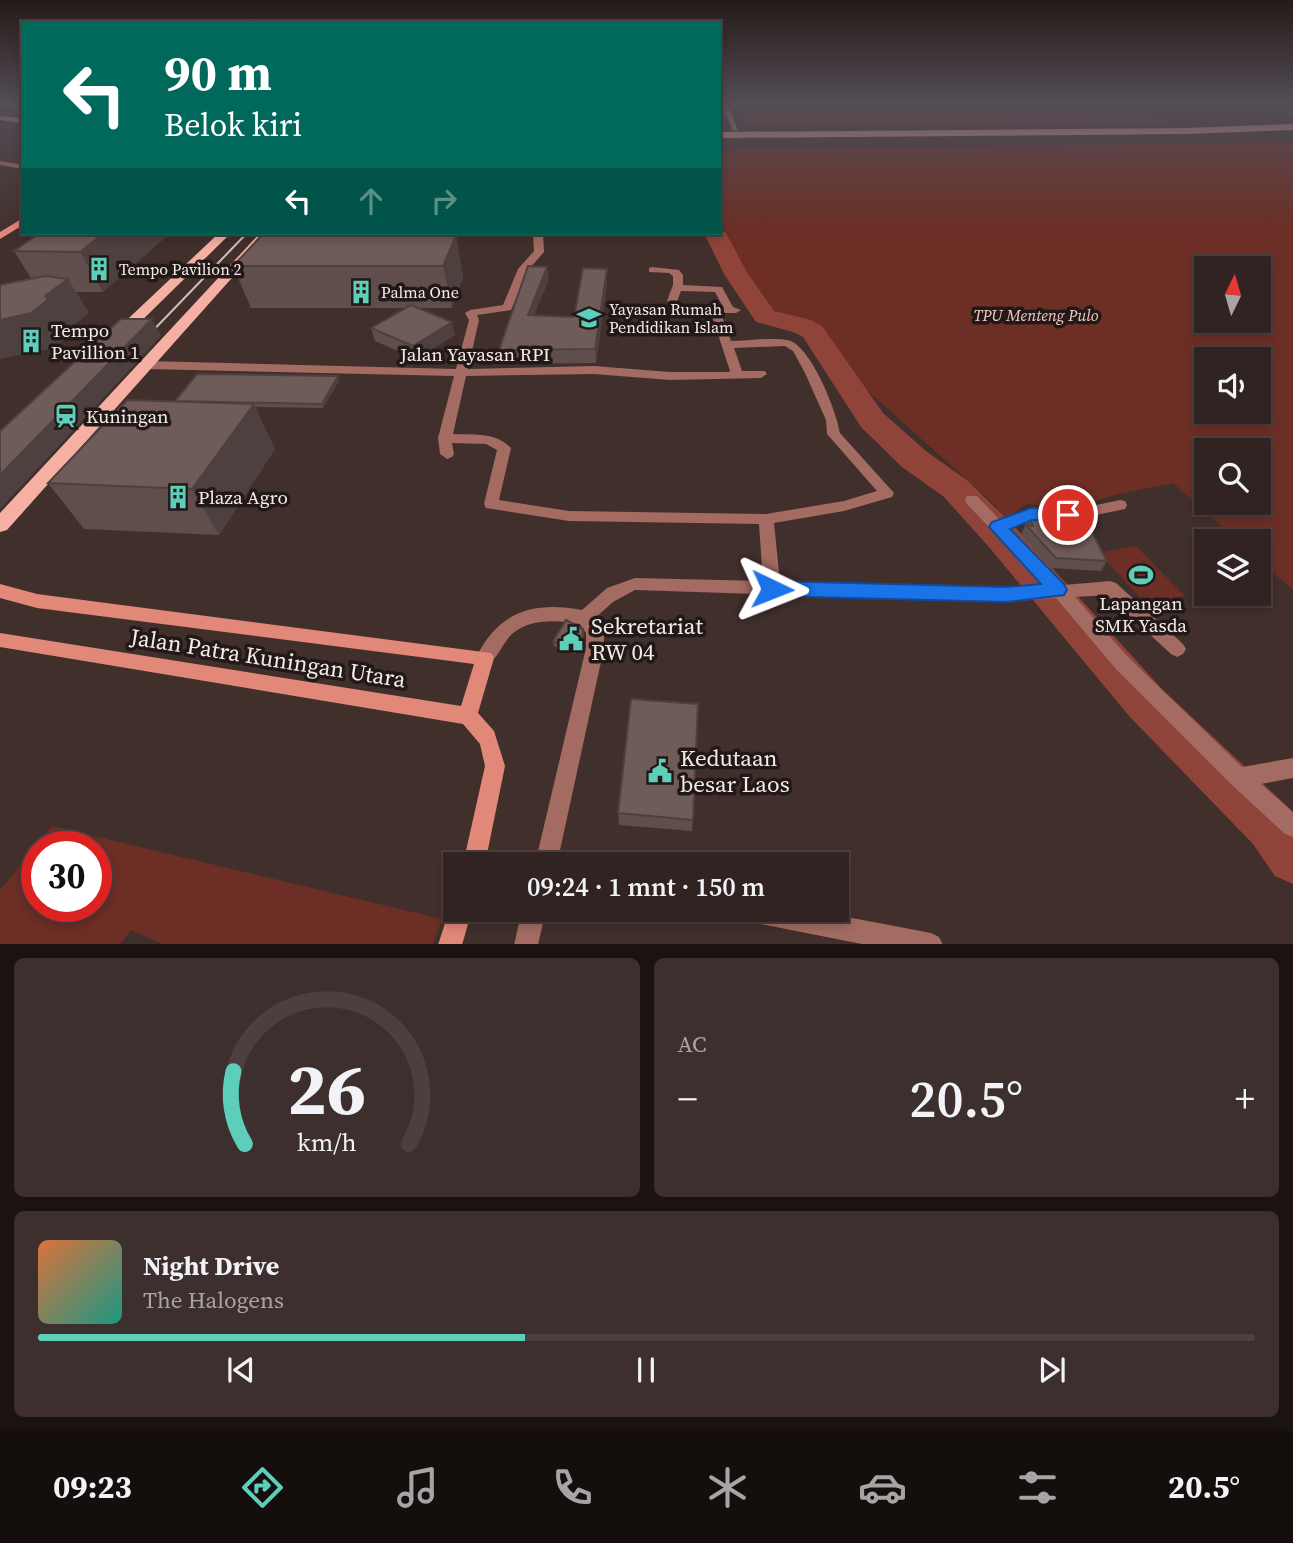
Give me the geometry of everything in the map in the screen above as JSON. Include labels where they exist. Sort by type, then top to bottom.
[{"type":"main road","points":[[107,346],[223,235]]},
{"type":"main road","points":[[0,525],[264,235]]},
{"type":"main road","points":[[200,257],[226,253],[241,260]]},
{"type":"street","points":[[0,163],[21,167]]},
{"type":"street","points":[[0,236],[21,222]]},
{"type":"street","points":[[447,454],[445,438],[474,320],[470,313],[507,307],[523,269],[539,252],[538,235]]},
{"type":"street","points":[[652,270],[676,270],[680,278],[672,301],[678,309],[733,310],[718,289],[678,288]]},
{"type":"street","points":[[715,310],[735,374]]},
{"type":"street","points":[[445,438],[489,440],[504,448],[491,504],[569,516],[766,519],[844,506],[887,492],[834,434],[832,420],[797,349],[787,343],[727,345]]},
{"type":"street","name":"Jalan Yayasan RPI","points":[[146,365],[462,373],[594,370],[670,376],[761,374]]},
{"type":"street","points":[[972,500],[1121,662],[1239,778],[1293,826]]},
{"type":"street","points":[[998,527],[1031,514],[1073,515],[1120,505]]},
{"type":"street","points":[[766,519],[772,589]]},
{"type":"street","points":[[585,618],[603,598],[618,588],[635,584],[1034,594],[1056,590],[1111,588],[1177,649]]},
{"type":"street","name":"Jalan Patra Kuningan Utara","points":[[0,591],[37,601],[485,657]]},
{"type":"street","points":[[476,852],[495,766],[493,750],[486,734],[479,724],[467,716],[485,657],[500,633],[518,621],[543,614],[566,614],[585,618],[595,631],[595,648],[549,852]]},
{"type":"street","name":"Jalan Patra Kuningan Utara","points":[[0,640],[467,716]]},
{"type":"street","points":[[1239,778],[1293,768]]},
{"type":"street","points":[[450,944],[456,922]]},
{"type":"street","points":[[526,944],[531,922]]},
{"type":"street","points":[[814,922],[930,944]]},
{"type":"green space","name":"TPU Menteng Pulo","points":[[1293,146],[1293,590],[1271,571],[1271,529],[1225,529],[1209,515],[1271,515],[1271,438],[1194,438],[1194,502],[1173,483],[1114,495],[1073,509],[1027,504],[1005,519],[995,505],[850,375],[818,327],[765,308],[721,223],[721,150]]},
{"type":"green space","name":"Lapangan SMK Yasda","points":[[1136,546],[1185,596],[1146,604],[1099,553]]},
{"type":"green space","points":[[52,826],[73,831],[48,831]]},
{"type":"green space","points":[[112,840],[442,919],[433,944],[163,944],[131,930],[120,944],[0,944],[0,890],[21,864],[21,922],[112,922]]},
{"type":"building","points":[[37,235],[101,235],[80,252],[14,251]]},
{"type":"building","points":[[262,235],[456,236],[443,266],[233,266]]},
{"type":"building","points":[[528,266],[547,267],[528,315],[574,317],[583,268],[607,269],[595,349],[499,350]]},
{"type":"building","points":[[45,276],[68,279],[45,296],[48,300],[31,313],[0,320],[0,285]]},
{"type":"building","points":[[411,305],[452,322],[413,346],[371,328]]},
{"type":"building","points":[[121,319],[152,319],[0,475],[0,431]]},
{"type":"building","points":[[197,374],[338,376],[322,404],[175,401]]},
{"type":"building","points":[[127,400],[254,404],[192,489],[48,483]]},
{"type":"building","points":[[1035,513],[1083,515],[1107,561],[1056,558],[1026,525],[1033,526],[1029,516]]},
{"type":"building","name":"Sekretariat RW 04","points":[[566,620],[583,629],[583,636],[575,649],[553,641]]},
{"type":"building","name":"Kedutaan besar Laos","points":[[631,699],[698,704],[693,820],[618,813]]},
{"type":"waterway","points":[[716,235],[736,274],[765,317],[802,326],[813,332],[872,420],[914,459],[956,489],[1002,537],[1145,702],[1271,826],[1293,858]]},
{"type":"tram line","points":[[143,341],[245,235]]},
{"type":"place","name":"Tempo Pavilion 2","points":[[99,269]]},
{"type":"place","name":"Palma One","points":[[361,292]]},
{"type":"place","name":"Yayasan Rumah Pendidikan Islam","points":[[589,318]]},
{"type":"place","name":"Tempo Pavillion 1","points":[[31,341]]},
{"type":"place","name":"Kuningan","points":[[66,416]]},
{"type":"place","name":"Plaza Agro","points":[[178,497]]},
{"type":"place","name":"Lapangan SMK Yasda","points":[[1141,575]]},
{"type":"place","name":"Sekretariat RW 04","points":[[571,639]]},
{"type":"place","name":"Kedutaan besar Laos","points":[[660,771]]},
{"type":"route","points":[[772,589],[1007,595],[1058,590],[998,527],[1031,514],[1068,515]]}]
